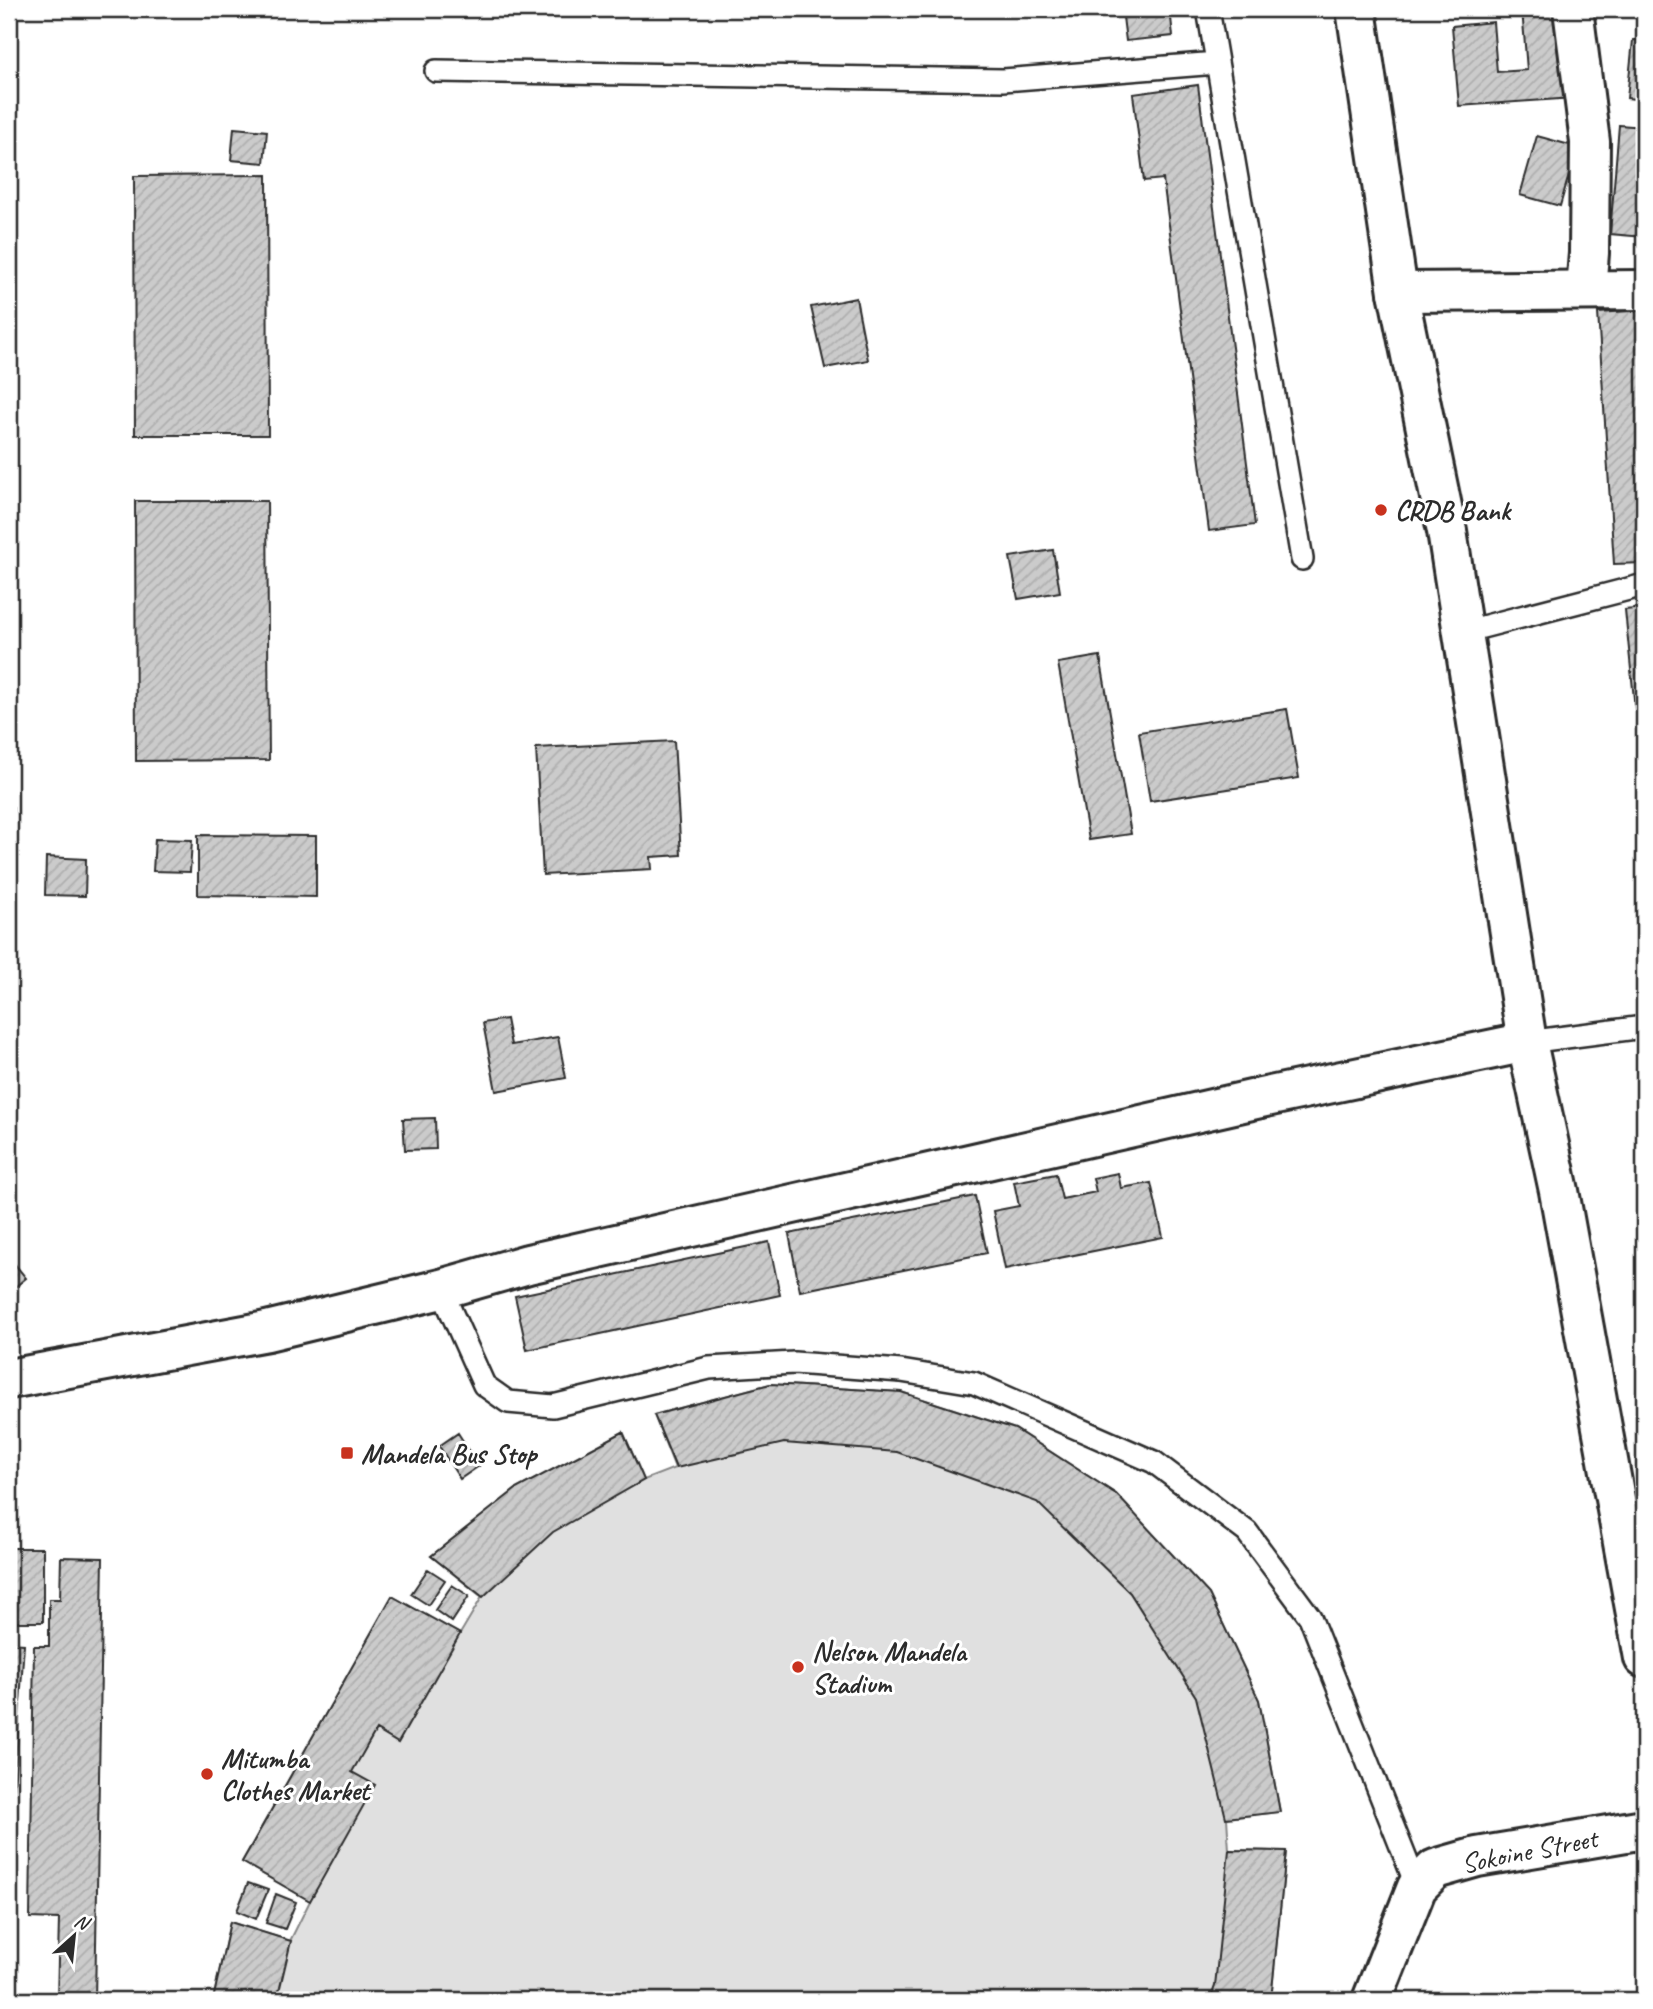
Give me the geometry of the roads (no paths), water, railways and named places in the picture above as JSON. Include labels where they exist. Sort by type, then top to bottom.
[{"type":"main road","points":[[1356,9],[1398,292],[1447,531],[1527,1042],[1559,1191],[1644,1658]]},
{"type":"main road","points":[[1573,9],[1590,142],[1586,290]]},
{"type":"main road","points":[[1398,292],[1644,290]]},
{"type":"main road","points":[[9,1380],[267,1331],[441,1289],[528,1264],[1256,1099],[1527,1042]]},
{"type":"main road","name":"Sokoine Street","points":[[1417,1887],[1435,1869],[1477,1857],[1644,1829]]},
{"type":"main road","points":[[1372,2000],[1417,1887]]},
{"type":"lane","points":[[1208,9],[1302,559]]},
{"type":"lane","points":[[436,71],[1003,80],[1217,63]]},
{"type":"lane","points":[[1463,632],[1644,584]]},
{"type":"lane","points":[[1527,1042],[1644,1027]]},
{"type":"lane","points":[[441,1289],[484,1385],[508,1402],[553,1406],[709,1368],[794,1363],[901,1371],[974,1382],[1154,1462],[1247,1531],[1310,1616],[1417,1887]]},
{"type":"place","name":"CRDB Bank","points":[[1381,510]]},
{"type":"place","name":"Mandela Bus Stop","points":[[347,1453]]},
{"type":"place","name":"Nelson Mandela Stadium","points":[[798,1667]]},
{"type":"place","name":"Mitumba Clothes Market","points":[[207,1774]]}]
